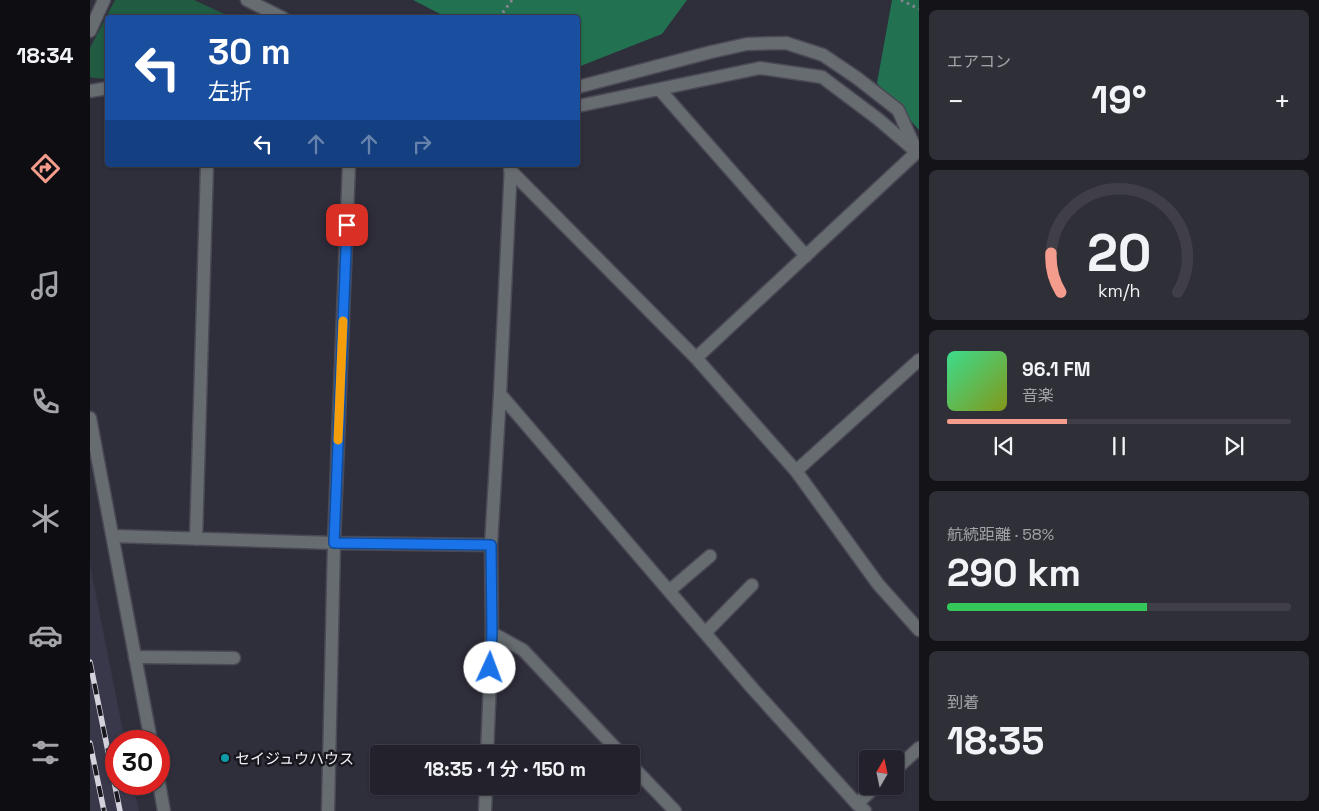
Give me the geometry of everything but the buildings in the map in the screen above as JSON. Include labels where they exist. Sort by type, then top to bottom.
[{"type":"street","points":[[90,31],[104,0]]},
{"type":"street","points":[[247,0],[277,15]]},
{"type":"street","points":[[580,86],[701,54],[747,44],[786,43],[823,55],[857,78],[898,110],[918,153]]},
{"type":"street","points":[[580,106],[760,68],[822,77],[878,119],[918,153]]},
{"type":"street","points":[[90,91],[105,88]]},
{"type":"street","points":[[660,90],[806,256]]},
{"type":"street","points":[[696,358],[918,153]]},
{"type":"street","points":[[196,539],[207,167]]},
{"type":"street","points":[[328,811],[334,543],[349,167]]},
{"type":"street","points":[[510,168],[696,358],[796,471],[878,584],[919,630]]},
{"type":"street","points":[[487,745],[492,633],[491,545],[510,168]]},
{"type":"street","points":[[796,471],[919,360]]},
{"type":"street","points":[[500,394],[704,633],[862,809],[871,795]]},
{"type":"street","points":[[90,418],[149,730]]},
{"type":"street","points":[[112,536],[334,543],[491,545]]},
{"type":"street","points":[[669,591],[710,556]]},
{"type":"street","points":[[704,633],[752,585]]},
{"type":"street","points":[[492,633],[523,650],[613,745]]},
{"type":"street","points":[[135,658],[234,658]]},
{"type":"street","points":[[904,762],[919,748]]},
{"type":"street","points":[[640,774],[675,811]]},
{"type":"street","points":[[161,795],[164,811]]},
{"type":"street","points":[[485,811],[486,795]]},
{"type":"path","points":[[501,15],[512,0]]},
{"type":"path","points":[[901,0],[919,9]]},
{"type":"shaded area","points":[[90,565],[123,730],[105,730],[105,795],[135,795],[139,811],[90,811]]},
{"type":"green space","points":[[115,0],[194,0],[227,15],[107,15]]},
{"type":"green space","points":[[413,0],[687,0],[662,34],[580,66],[580,15],[442,15]]},
{"type":"green space","points":[[892,0],[919,0],[919,130],[877,83]]},
{"type":"green space","points":[[105,19],[105,79],[90,77],[90,48]]},
{"type":"railway","points":[[90,662],[120,811]]},
{"type":"railway","points":[[90,743],[104,811]]},
{"type":"slow traffic","points":[[338,440],[343,321]]},
{"type":"place","name":"セイジュウハウス","points":[[225,758]]},
{"type":"route","points":[[347,225],[334,543],[491,545],[492,633],[490,668]]}]
